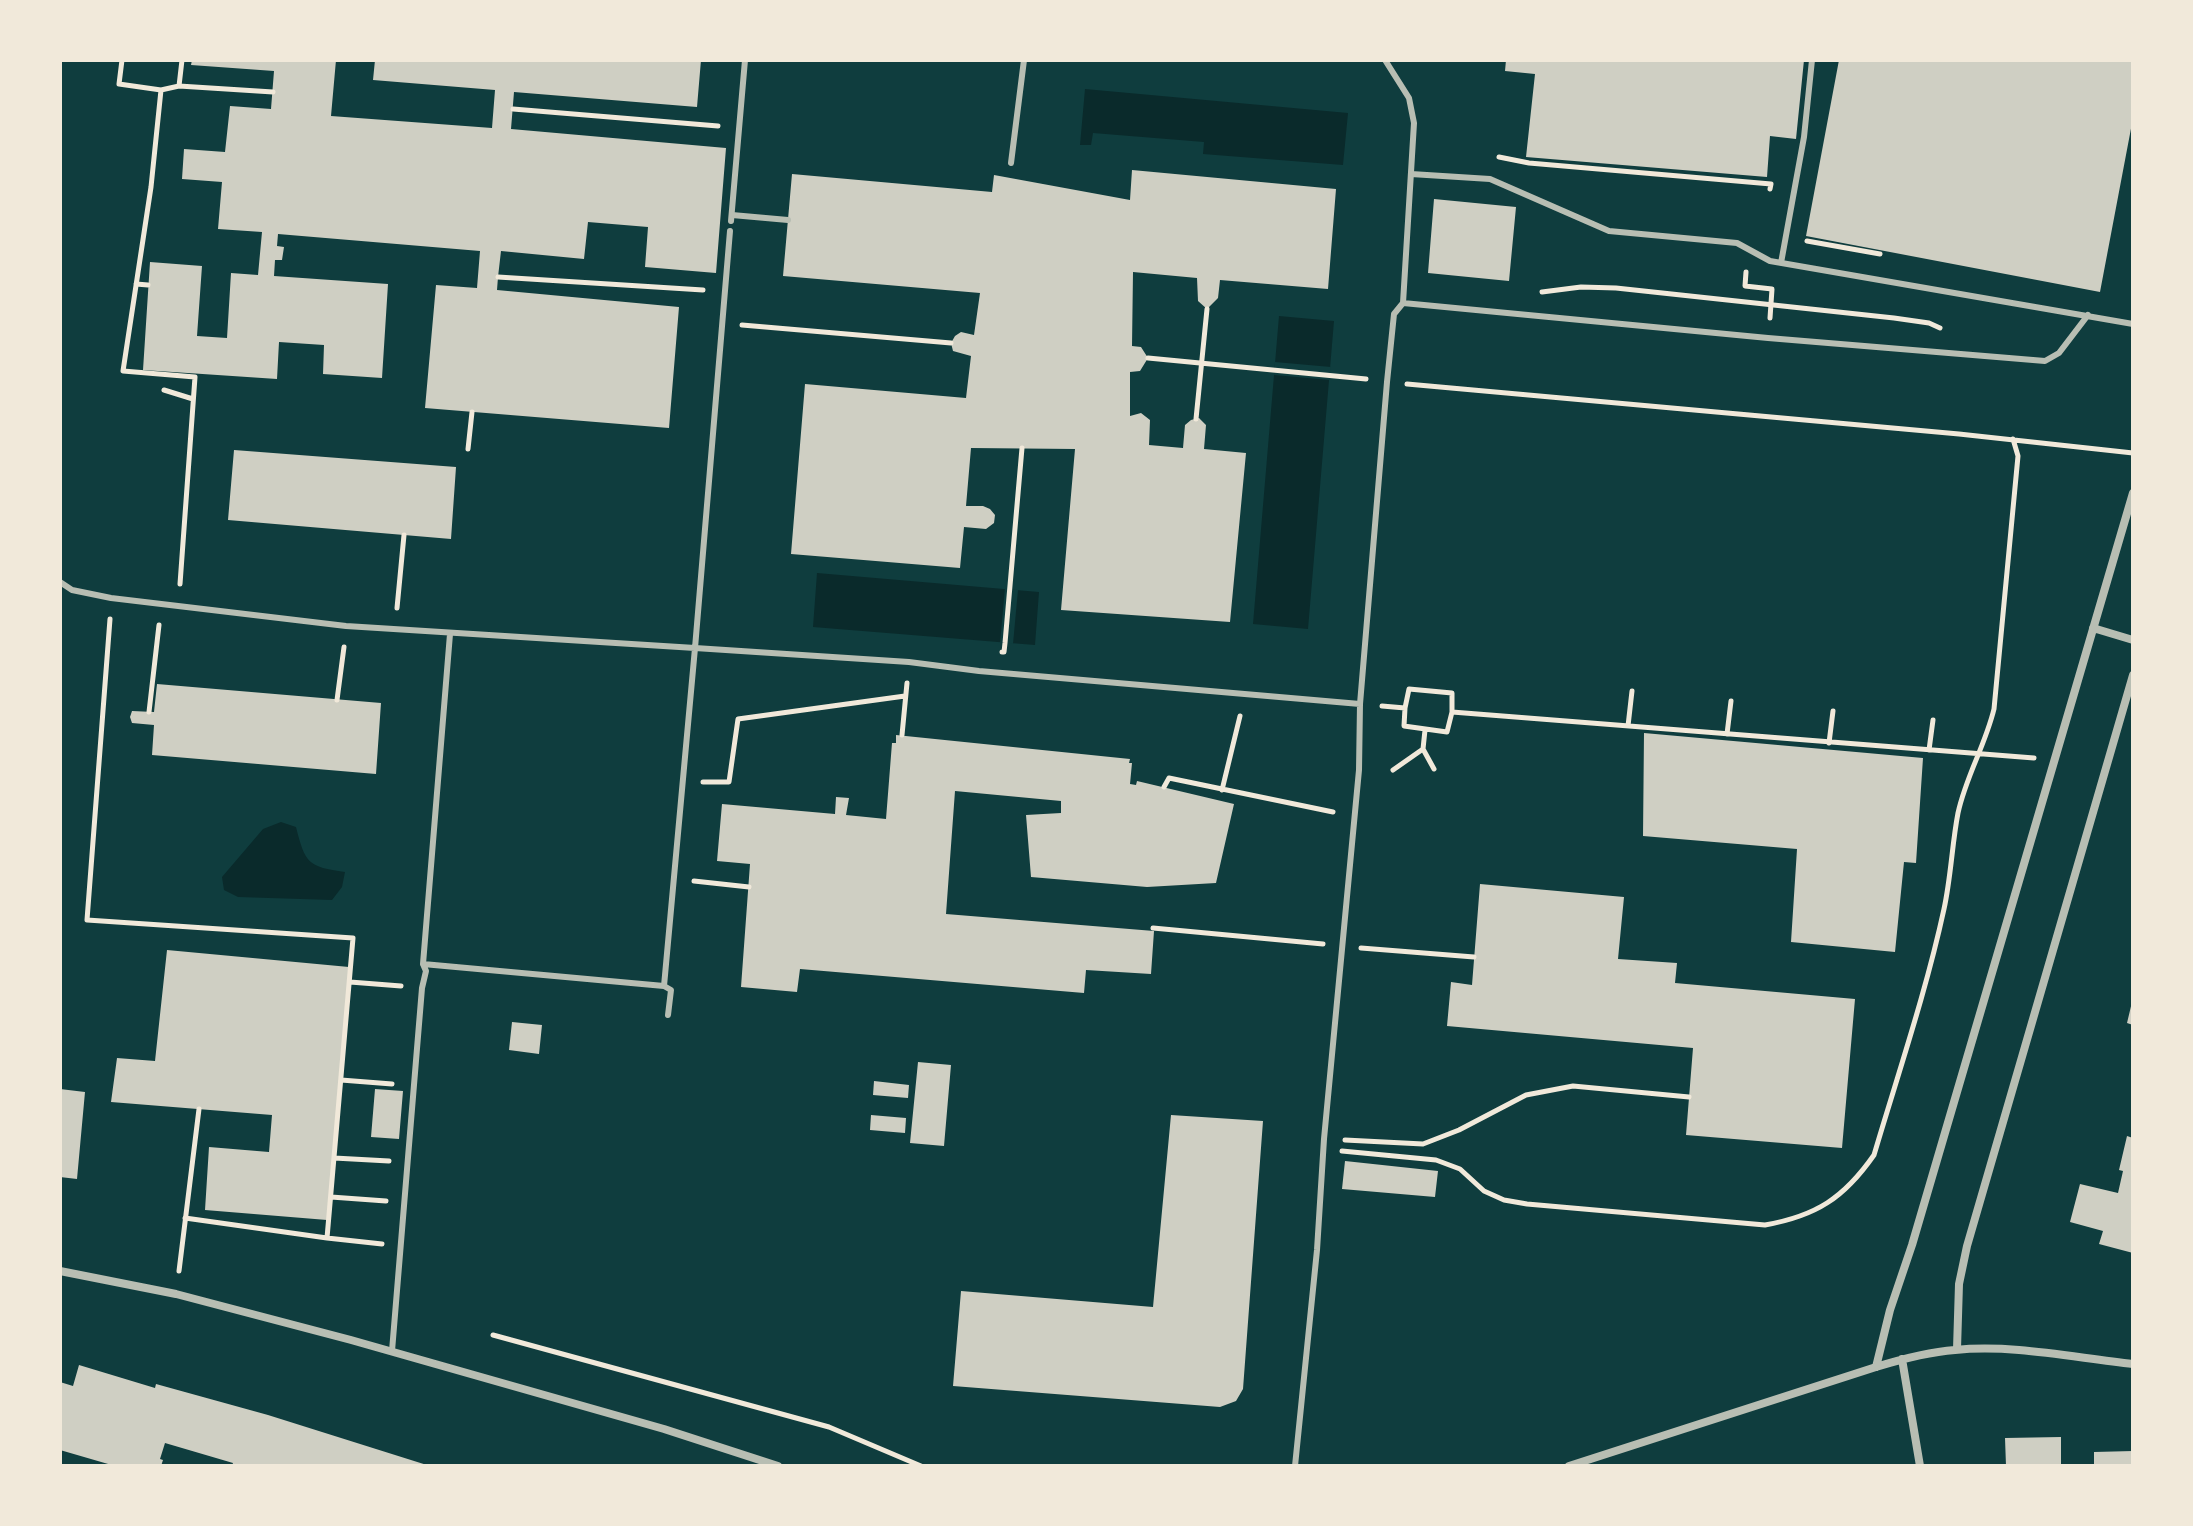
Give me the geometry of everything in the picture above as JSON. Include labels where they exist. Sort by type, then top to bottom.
[{"type":"street","points":[[1876,1367],[1890,1310],[2133,493]]},
{"type":"street","points":[[2093,628],[2133,640]]},
{"type":"street","points":[[1957,1349],[1959,1284],[1967,1246],[2133,675]]},
{"type":"street","points":[[60,1271],[176,1294],[392,1351],[664,1429],[778,1466]]},
{"type":"street","points":[[1569,1466],[1902,1359],[1957,1349],[2003,1350],[2133,1364]]},
{"type":"street","points":[[1902,1359],[1920,1466]]},
{"type":"lane","points":[[745,60],[731,218],[788,220]]},
{"type":"lane","points":[[1011,163],[1024,60]]},
{"type":"lane","points":[[1295,1466],[1359,770],[1360,704],[1387,382],[1394,314],[1403,303],[1413,110],[1385,60]]},
{"type":"lane","points":[[1781,263],[1804,137],[1812,60]]},
{"type":"lane","points":[[1411,174],[1490,179],[1609,231],[1737,243],[1770,261],[2133,324]]},
{"type":"lane","points":[[664,986],[730,231]]},
{"type":"lane","points":[[1403,303],[2045,361],[2059,353],[2088,315]]},
{"type":"lane","points":[[60,582],[72,590],[111,598],[346,626],[909,662],[1360,704]]},
{"type":"lane","points":[[392,1351],[422,988],[426,971],[423,964],[450,634]]},
{"type":"lane","points":[[423,964],[664,986],[671,990],[668,1015]]},
{"type":"path","points":[[122,60],[119,84],[161,90],[179,86],[273,92]]},
{"type":"path","points":[[179,86],[182,60]]},
{"type":"path","points":[[161,90],[151,187],[123,371],[195,377],[179,605]]},
{"type":"path","points":[[513,109],[739,127]]},
{"type":"path","points":[[1496,157],[1529,163],[1771,184],[1769,199]]},
{"type":"path","points":[[498,277],[724,292]]},
{"type":"path","points":[[136,284],[148,285]]},
{"type":"path","points":[[1538,292],[1581,287],[1616,288],[1917,321],[1945,330],[1966,354]]},
{"type":"path","points":[[1757,287],[1772,289]]},
{"type":"path","points":[[1196,419],[1207,309]]},
{"type":"path","points":[[721,323],[951,343]]},
{"type":"path","points":[[1148,358],[2013,439],[2133,453]]},
{"type":"path","points":[[164,390],[193,399]]},
{"type":"path","points":[[468,449],[472,412]]},
{"type":"path","points":[[1323,1151],[1436,1160],[1460,1169],[1484,1191],[1504,1200],[1527,1204],[1765,1225],[1815,1212],[1838,1197],[1858,1177],[1874,1155],[1931,964],[1945,906],[1959,812],[1967,782],[1987,738],[1994,709],[2018,456],[2013,439]]},
{"type":"path","points":[[1005,643],[1022,448]]},
{"type":"path","points":[[394,629],[404,535]]},
{"type":"path","points":[[111,598],[87,920],[353,938],[327,1238]]},
{"type":"path","points":[[149,712],[162,604]]},
{"type":"path","points":[[337,700],[346,626]]},
{"type":"path","points":[[902,735],[909,662]]},
{"type":"path","points":[[1409,689],[1452,693],[1452,712],[1447,732],[1404,726],[1409,689]]},
{"type":"path","points":[[1628,726],[1632,691]]},
{"type":"path","points":[[1222,790],[1245,695]]},
{"type":"path","points":[[684,781],[729,782],[738,719],[905,696]]},
{"type":"path","points":[[1727,734],[1731,701]]},
{"type":"path","points":[[1360,704],[1405,708]]},
{"type":"path","points":[[1829,743],[1833,711]]},
{"type":"path","points":[[1452,712],[2055,759]]},
{"type":"path","points":[[1929,750],[1933,720]]},
{"type":"path","points":[[1425,730],[1423,749],[1434,769]]},
{"type":"path","points":[[1393,770],[1423,749]]},
{"type":"path","points":[[1164,787],[1169,778],[1354,816]]},
{"type":"path","points":[[674,879],[749,887]]},
{"type":"path","points":[[1153,928],[1474,957]]},
{"type":"path","points":[[350,982],[422,988]]},
{"type":"path","points":[[341,1080],[415,1086]]},
{"type":"path","points":[[1324,1139],[1423,1144],[1459,1130],[1526,1095],[1573,1086],[1689,1097]]},
{"type":"path","points":[[176,1294],[199,1109]]},
{"type":"path","points":[[334,1158],[408,1162]]},
{"type":"path","points":[[331,1197],[405,1202]]},
{"type":"path","points":[[185,1218],[401,1246]]},
{"type":"path","points":[[493,1335],[829,1427],[921,1466]]},
{"type":"water","points":[[1085,89],[1348,113],[1343,165],[1203,154],[1204,142],[1093,133],[1091,145],[1080,145]]},
{"type":"water","points":[[1279,316],[1334,321],[1308,629],[1253,624]]},
{"type":"water","points":[[817,573],[1039,592],[1035,645],[813,627]]},
{"type":"water","points":[[281,822],[296,827],[302,849],[310,861],[323,868],[345,872],[342,887],[332,900],[238,897],[224,890],[222,877],[263,829]]},
{"type":"pier","points":[[1275,362],[1331,367],[1330,380],[1274,375]]},
{"type":"pier","points":[[1005,588],[1018,590],[1013,644],[1000,643]]},
{"type":"building","points":[[192,60],[336,60],[331,116],[492,128],[495,90],[373,80],[375,60],[701,60],[697,107],[514,92],[511,129],[726,148],[716,273],[645,267],[648,227],[588,222],[584,259],[501,251],[497,290],[679,307],[669,428],[425,408],[436,285],[477,288],[480,251],[278,234],[277,246],[284,247],[282,260],[275,260],[274,276],[388,284],[382,378],[323,374],[324,345],[279,342],[277,379],[143,370],[150,262],[202,266],[197,336],[227,338],[231,273],[258,275],[262,232],[218,229],[222,182],[182,179],[184,149],[225,152],[230,106],[271,109],[274,71],[191,65]]},
{"type":"building","points":[[1506,60],[1804,60],[1796,139],[1770,136],[1767,177],[1526,157],[1535,74],[1505,71]]},
{"type":"building","points":[[1839,60],[2133,60],[2133,118],[2100,292],[1806,236]]},
{"type":"building","points":[[1132,170],[1336,189],[1328,289],[1220,280],[1218,298],[1207,309],[1198,301],[1197,278],[1133,272],[1132,346],[1141,347],[1148,358],[1140,371],[1130,372],[1130,416],[1141,413],[1150,420],[1149,445],[1183,448],[1185,425],[1199,418],[1206,425],[1204,449],[1246,453],[1230,622],[1061,610],[1075,449],[971,448],[966,506],[983,506],[995,515],[994,523],[986,529],[964,527],[960,568],[791,554],[805,384],[966,398],[971,356],[953,351],[951,343],[961,332],[974,335],[980,293],[783,276],[792,174],[992,192],[994,175],[1130,200]]},
{"type":"building","points":[[1434,199],[1516,207],[1509,281],[1428,273]]},
{"type":"building","points":[[234,450],[456,467],[451,539],[228,520]]},
{"type":"building","points":[[157,684],[381,703],[376,774],[152,755],[154,725],[132,723],[130,717],[132,711],[154,712]]},
{"type":"building","points":[[1644,733],[1923,758],[1916,863],[1904,862],[1895,952],[1791,942],[1797,849],[1643,836]]},
{"type":"building","points":[[896,735],[1130,759],[1130,784],[1136,785],[1137,781],[1234,804],[1216,883],[1147,887],[1031,877],[1026,815],[1061,813],[1061,801],[955,791],[946,914],[1154,931],[1151,974],[1086,970],[1084,993],[800,969],[797,992],[741,987],[750,864],[717,861],[722,804],[835,814],[836,797],[849,798],[846,815],[886,819],[892,743],[896,743]]},
{"type":"building","points":[[1480,884],[1624,897],[1618,959],[1677,963],[1675,983],[1855,999],[1842,1148],[1686,1135],[1693,1048],[1447,1026],[1451,982],[1472,985]]},
{"type":"building","points":[[167,950],[349,967],[327,1220],[205,1210],[209,1147],[269,1152],[272,1115],[111,1102],[117,1058],[155,1061]]},
{"type":"building","points":[[2133,1002],[2133,1025],[2127,1023]]},
{"type":"building","points":[[512,1022],[542,1025],[539,1054],[509,1050]]},
{"type":"building","points":[[918,1062],[951,1065],[944,1146],[910,1143]]},
{"type":"building","points":[[874,1081],[909,1085],[908,1098],[873,1095]]},
{"type":"building","points":[[60,1089],[85,1092],[77,1179],[60,1177]]},
{"type":"building","points":[[375,1089],[403,1091],[399,1139],[371,1137]]},
{"type":"building","points":[[871,1115],[906,1118],[905,1133],[870,1130]]},
{"type":"building","points":[[1171,1115],[1263,1121],[1243,1389],[1236,1401],[1220,1407],[953,1386],[961,1291],[1153,1307]]},
{"type":"building","points":[[2127,1136],[2133,1138],[2133,1253],[2099,1244],[2103,1231],[2070,1222],[2080,1184],[2118,1193],[2123,1171],[2119,1170]]},
{"type":"building","points":[[1345,1161],[1438,1171],[1435,1197],[1342,1189]]},
{"type":"building","points":[[79,1365],[155,1388],[156,1384],[268,1415],[430,1466],[232,1466],[233,1463],[165,1443],[161,1466],[115,1466],[60,1450],[60,1382],[73,1386]]},
{"type":"building","points":[[2061,1437],[2061,1466],[2006,1466],[2005,1438]]},
{"type":"building","points":[[2133,1451],[2133,1466],[2094,1466],[2094,1452]]}]
